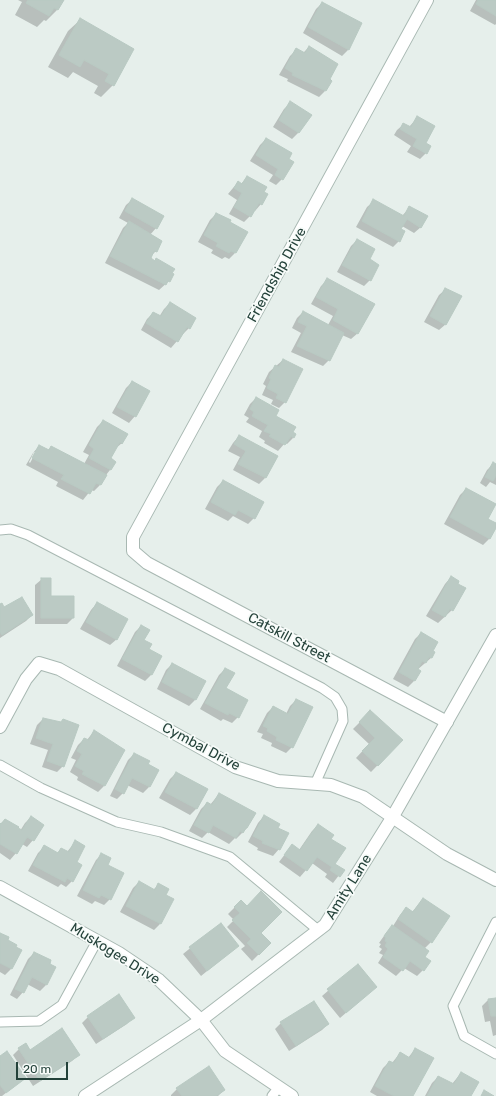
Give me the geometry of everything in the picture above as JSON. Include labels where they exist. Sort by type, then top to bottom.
[{"type":"street","name":"Friendship Drive","points":[[132,551],[133,537],[427,0]]},
{"type":"street","name":"Catskill Street","points":[[132,551],[147,563],[447,722]]},
{"type":"street","name":"Amity Lane","points":[[86,1096],[201,1020],[325,925],[392,818],[496,635]]},
{"type":"street","name":"Cymbal Drive","points":[[0,727],[26,679],[39,664],[59,669],[235,767],[278,782],[331,785],[363,797],[447,854],[496,880]]},
{"type":"street","name":"Muskogee Drive","points":[[0,887],[119,953],[159,980],[201,1020],[225,1051],[276,1092],[292,1096]]},
{"type":"lane","points":[[0,530],[11,529],[28,535],[322,688],[335,697],[342,708],[343,721],[315,784]]},
{"type":"lane","points":[[0,765],[41,788],[117,822],[161,832],[230,857],[318,930]]},
{"type":"lane","points":[[496,922],[453,1006],[464,1036],[496,1054]]},
{"type":"lane","points":[[0,1022],[39,1021],[62,1005],[97,941]]},
{"type":"building","points":[[28,0],[64,0],[58,10],[54,8],[49,16],[26,3]]},
{"type":"building","points":[[478,0],[496,0],[496,16],[476,4]]},
{"type":"building","points":[[322,2],[362,23],[349,50],[308,27]]},
{"type":"building","points":[[80,18],[134,49],[114,86],[105,81],[109,74],[84,60],[80,67],[59,55]]},
{"type":"building","points":[[309,46],[338,64],[330,79],[332,81],[326,91],[292,75],[293,73],[285,68],[296,48],[305,53]]},
{"type":"building","points":[[290,101],[312,115],[299,133],[279,120]]},
{"type":"building","points":[[417,116],[435,126],[426,143],[431,146],[427,154],[413,146],[417,139],[400,129],[403,123],[411,127]]},
{"type":"building","points":[[266,138],[292,153],[289,159],[294,162],[283,180],[275,175],[278,169],[256,155]]},
{"type":"building","points":[[247,176],[267,187],[264,192],[268,194],[262,205],[259,203],[251,217],[234,207],[242,193],[234,188],[238,181],[242,184]]},
{"type":"building","points":[[132,198],[164,216],[157,229],[125,211]]},
{"type":"building","points":[[373,199],[404,216],[409,206],[428,216],[421,228],[407,219],[401,229],[405,231],[400,242],[362,221]]},
{"type":"building","points":[[216,213],[231,220],[230,222],[248,232],[236,253],[231,251],[229,253],[216,246],[218,243],[204,235]]},
{"type":"building","points":[[129,221],[162,241],[157,252],[154,251],[151,258],[155,261],[156,258],[175,269],[172,273],[174,274],[170,282],[168,281],[166,285],[110,256]]},
{"type":"building","points":[[357,239],[375,249],[370,259],[379,265],[371,281],[342,265]]},
{"type":"building","points":[[327,278],[375,304],[358,334],[333,320],[338,309],[316,297]]},
{"type":"building","points":[[445,288],[462,296],[446,325],[430,316]]},
{"type":"building","points":[[170,302],[196,318],[190,329],[187,327],[178,342],[146,323],[153,312],[161,316]]},
{"type":"building","points":[[303,311],[344,333],[330,361],[297,346],[307,326],[298,322]]},
{"type":"building","points":[[283,359],[303,369],[286,403],[276,398],[278,394],[267,388],[271,379],[269,378],[275,365],[279,367]]},
{"type":"building","points":[[132,381],[150,391],[136,417],[117,407]]},
{"type":"building","points":[[256,397],[279,410],[276,416],[296,427],[293,432],[296,434],[294,438],[291,436],[285,445],[269,436],[271,434],[264,431],[268,425],[252,416],[254,412],[250,409]]},
{"type":"building","points":[[103,420],[128,434],[122,444],[120,442],[111,458],[116,462],[111,470],[89,458],[94,449],[89,445]]},
{"type":"building","points":[[239,435],[278,456],[266,478],[238,464],[246,451],[234,444]]},
{"type":"building","points":[[39,445],[49,450],[51,446],[107,475],[101,485],[96,483],[90,494],[61,479],[64,475],[32,458]]},
{"type":"building","points":[[493,462],[496,464],[496,476],[493,481],[485,477]]},
{"type":"building","points":[[223,480],[264,502],[255,519],[238,510],[235,515],[211,502]]},
{"type":"building","points":[[466,488],[496,504],[488,519],[496,523],[496,528],[490,539],[450,517]]},
{"type":"building","points":[[451,576],[459,581],[458,584],[466,588],[453,611],[450,609],[445,617],[432,610]]},
{"type":"building","points":[[41,578],[51,578],[51,596],[74,596],[74,618],[41,618]]},
{"type":"building","points":[[22,597],[33,615],[2,635],[0,632],[0,604],[2,603],[4,607]]},
{"type":"building","points":[[97,602],[128,619],[117,640],[86,622]]},
{"type":"building","points":[[141,625],[150,630],[144,640],[152,644],[149,649],[162,656],[152,675],[122,659]]},
{"type":"building","points":[[421,632],[438,642],[433,651],[435,652],[432,658],[429,657],[426,663],[422,661],[418,669],[421,671],[415,681],[399,672]]},
{"type":"building","points":[[172,663],[206,681],[196,700],[162,682]]},
{"type":"building","points":[[225,668],[235,673],[226,688],[248,700],[239,718],[229,713],[228,715],[205,703]]},
{"type":"building","points":[[296,699],[313,707],[293,748],[276,740],[277,737],[267,731],[268,728],[263,726],[273,706],[288,714]]},
{"type":"building","points":[[370,710],[403,740],[378,766],[362,751],[375,738],[359,722]]},
{"type":"building","points":[[43,718],[61,722],[63,719],[79,725],[64,767],[47,761],[53,744],[36,738]]},
{"type":"building","points":[[94,730],[125,750],[105,786],[82,774],[84,771],[75,766],[82,754],[77,751],[84,738],[89,740]]},
{"type":"building","points":[[134,753],[150,761],[148,764],[159,770],[150,787],[132,778],[124,794],[115,789]]},
{"type":"building","points":[[176,772],[208,789],[197,809],[165,792]]},
{"type":"building","points":[[219,793],[256,813],[243,833],[240,831],[236,838],[213,825],[209,833],[194,825],[207,802],[212,805]]},
{"type":"building","points":[[264,815],[280,824],[278,828],[289,833],[280,850],[262,843],[263,841],[253,836]]},
{"type":"building","points":[[31,816],[44,825],[34,841],[27,837],[17,854],[0,844],[0,823],[1,824],[5,819],[22,830]]},
{"type":"building","points":[[318,824],[334,835],[331,839],[346,848],[335,864],[345,870],[340,877],[330,870],[332,867],[317,857],[307,871],[284,855],[292,844],[300,850]]},
{"type":"building","points":[[75,840],[85,846],[77,862],[82,865],[73,882],[67,878],[65,882],[33,865],[44,845],[58,853],[61,848],[69,852]]},
{"type":"building","points":[[101,853],[111,858],[108,865],[124,873],[111,900],[101,895],[99,898],[83,890]]},
{"type":"building","points":[[139,881],[155,890],[158,883],[169,889],[166,895],[174,899],[161,924],[126,906]]},
{"type":"building","points":[[261,891],[282,912],[261,933],[271,943],[259,955],[247,943],[251,939],[232,920],[240,913],[234,907],[241,900],[247,906]]},
{"type":"building","points":[[423,898],[450,916],[432,943],[398,919],[406,907],[413,912]]},
{"type":"building","points":[[221,923],[239,946],[207,971],[189,947]]},
{"type":"building","points":[[392,925],[429,951],[425,957],[431,961],[424,971],[410,961],[403,971],[383,957],[388,949],[385,946],[387,942],[385,941],[386,938],[384,936]]},
{"type":"building","points":[[0,933],[9,937],[8,940],[22,950],[12,969],[0,963]]},
{"type":"building","points":[[34,952],[51,960],[50,964],[56,967],[47,985],[32,977],[24,993],[15,989]]},
{"type":"building","points":[[358,964],[377,987],[346,1013],[327,989]]},
{"type":"building","points":[[119,994],[135,1018],[103,1039],[87,1016]]},
{"type":"building","points":[[496,998],[496,1016],[491,1016],[488,999]]},
{"type":"building","points":[[314,1001],[329,1024],[296,1046],[280,1022]]},
{"type":"building","points":[[62,1028],[80,1055],[40,1081],[18,1048],[26,1043],[30,1050]]},
{"type":"building","points":[[415,1048],[434,1058],[413,1096],[394,1096],[375,1086],[389,1061],[394,1063],[400,1052],[410,1058]]},
{"type":"building","points":[[7,1051],[26,1078],[6,1093],[0,1085],[0,1056]]},
{"type":"building","points":[[209,1066],[225,1090],[216,1096],[182,1096],[176,1088]]},
{"type":"building","points":[[461,1072],[479,1082],[471,1096],[427,1096],[438,1076],[454,1084]]},
{"type":"building","points":[[484,1090],[494,1096],[481,1096]]}]
